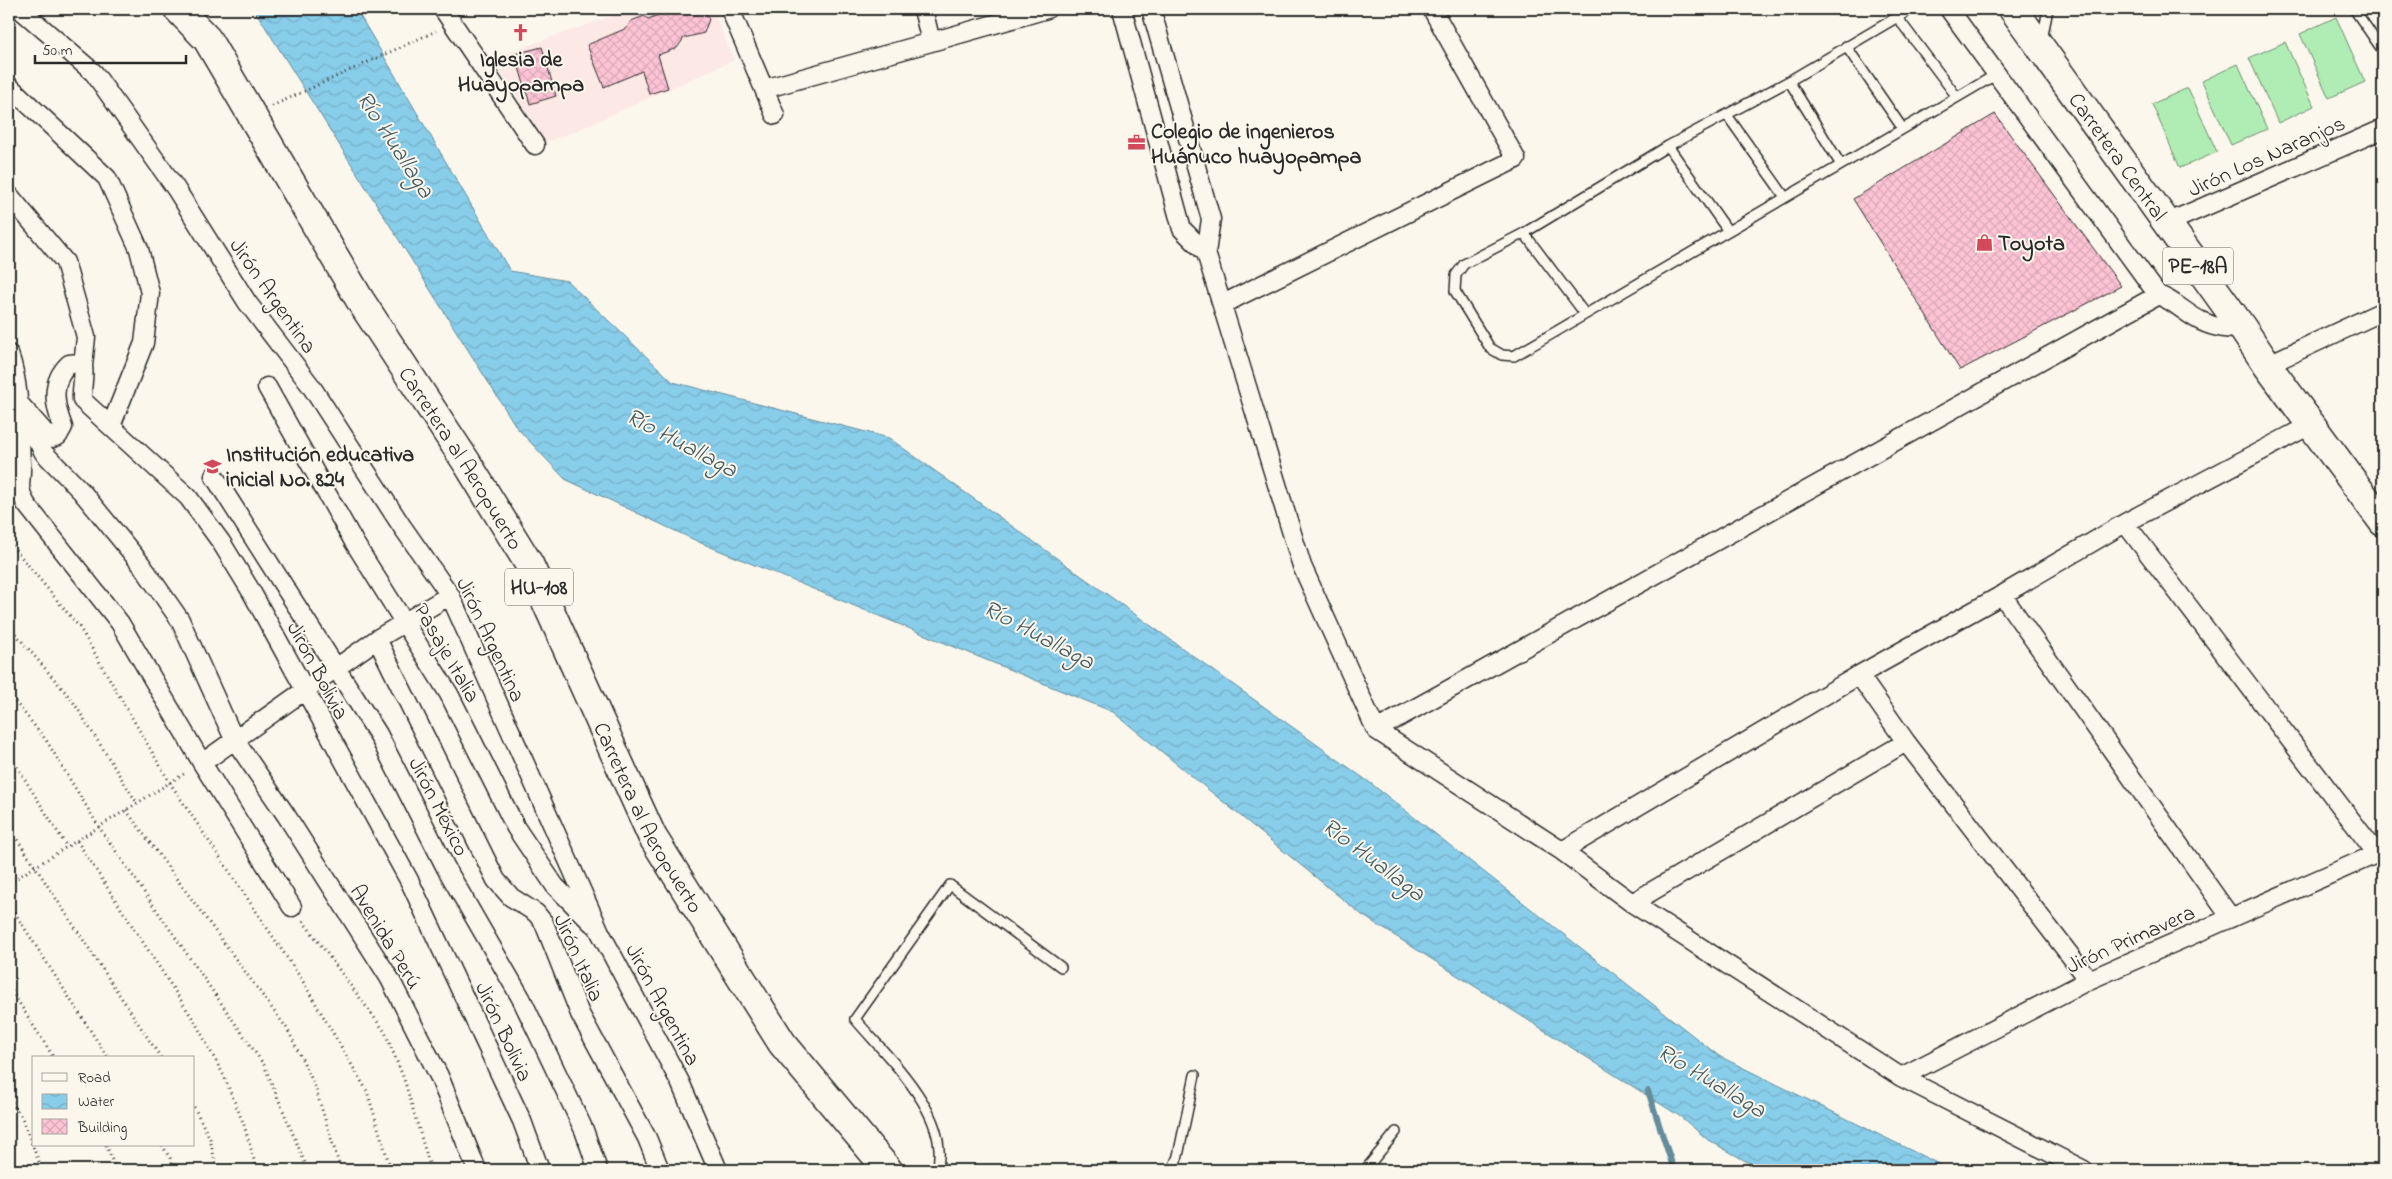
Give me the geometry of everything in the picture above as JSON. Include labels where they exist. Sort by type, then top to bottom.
[{"type":"main road","name":"Carretera al Aeropuerto","points":[[178,9],[207,39],[360,300],[467,463],[529,564],[652,836],[782,1043],[888,1170]]},
{"type":"main road","name":"Carretera Central","points":[[2012,9],[2267,365],[2383,522]]},
{"type":"street","name":"Jirón Argentina","points":[[20,9],[94,73],[176,189],[247,302],[311,386],[400,525],[450,594],[600,932],[680,1082],[718,1170]]},
{"type":"street","points":[[443,9],[535,145]]},
{"type":"street","points":[[730,9],[775,115]]},
{"type":"street","points":[[923,9],[931,42]]},
{"type":"street","points":[[764,89],[1047,9]]},
{"type":"street","points":[[1122,9],[1182,229],[1206,253],[1302,566],[1376,730],[1562,851],[1632,903],[1901,1077],[2084,1170]]},
{"type":"street","points":[[1151,9],[1211,219],[1206,253]]},
{"type":"street","points":[[1223,304],[1516,159],[1432,9]]},
{"type":"street","points":[[1949,9],[2158,295],[2171,300],[2200,321],[2221,328],[2243,329]]},
{"type":"street","points":[[9,86],[107,178],[139,249],[150,293],[144,343],[111,426]]},
{"type":"street","name":"Jirón Los Naranjos","points":[[2167,223],[2383,129]]},
{"type":"street","points":[[9,195],[65,262],[86,337],[84,366],[80,363],[69,364],[62,371],[57,381],[55,396],[63,427],[58,436],[52,438],[47,435],[17,401]]},
{"type":"street","points":[[1376,730],[2158,295]]},
{"type":"street","points":[[2267,365],[2383,311]]},
{"type":"street","points":[[9,354],[16,374],[21,467],[19,490],[22,497],[120,623],[202,763],[292,907]]},
{"type":"street","name":"Jirón Bolivia","points":[[84,366],[82,400],[188,497],[222,542],[251,591],[410,882],[522,1121],[540,1170]]},
{"type":"street","name":"Pasaje Italia","points":[[267,387],[354,542],[406,622],[449,694],[516,828],[555,886],[600,932]]},
{"type":"street","name":"Avenida Perú","points":[[17,401],[44,453],[82,492],[141,564],[180,620],[234,739],[286,815],[390,979],[439,1076],[478,1170]]},
{"type":"street","points":[[1562,851],[1859,675],[2002,596],[2125,523],[2312,424]]},
{"type":"street","name":"Jirón México","points":[[214,476],[378,734],[446,868],[521,998],[584,1130],[598,1170]]},
{"type":"street","points":[[2125,523],[2380,853]]},
{"type":"street","points":[[202,763],[377,639],[450,594]]},
{"type":"street","points":[[2002,596],[2231,918]]},
{"type":"street","name":"Jirón Italia","points":[[377,639],[496,880],[511,897],[536,913],[544,923],[580,1014],[647,1138],[660,1170]]},
{"type":"street","points":[[1859,675],[1906,742],[2089,980]]},
{"type":"street","points":[[1632,903],[1906,742]]},
{"type":"street","name":"Jirón Primavera","points":[[1901,1077],[2089,980],[2380,853]]},
{"type":"lane","points":[[1911,9],[1727,115],[1668,146],[1524,233],[1464,264],[1456,275],[1455,291],[1490,348],[1502,355],[1514,356],[1997,74]]},
{"type":"lane","points":[[2041,48],[2048,9]]},
{"type":"lane","points":[[2354,9],[2383,51]]},
{"type":"lane","points":[[1897,17],[1957,97]]},
{"type":"lane","points":[[1846,46],[1903,129]]},
{"type":"lane","points":[[1789,80],[1841,165]]},
{"type":"lane","points":[[1727,115],[1785,197]]},
{"type":"lane","points":[[1668,146],[1728,231]]},
{"type":"lane","points":[[1524,233],[1585,314]]},
{"type":"lane","points":[[937,1170],[940,1160],[937,1136],[924,1102],[855,1018],[950,885],[1061,968]]},
{"type":"lane","points":[[1172,1170],[1178,1156],[1195,1075]]},
{"type":"lane","points":[[1365,1170],[1396,1132]]},
{"type":"path","points":[[296,96],[429,35]]},
{"type":"path","points":[[9,542],[80,628],[170,783],[302,980],[367,1091],[391,1170]]},
{"type":"path","points":[[9,626],[72,700],[137,803]]},
{"type":"path","points":[[9,694],[46,740],[99,827],[264,1065],[308,1170]]},
{"type":"path","points":[[9,754],[67,847]]},
{"type":"path","points":[[9,883],[202,763]]},
{"type":"path","points":[[126,810],[288,1030],[314,1084],[341,1170]]},
{"type":"path","points":[[9,827],[34,868],[160,1056]]},
{"type":"path","points":[[77,840],[194,1022],[224,1076],[244,1125],[257,1170]]},
{"type":"path","points":[[9,904],[107,1056]]},
{"type":"path","points":[[292,907],[384,1032],[404,1079],[431,1170]]},
{"type":"path","points":[[9,987],[53,1056]]},
{"type":"path","points":[[9,1098],[22,1118],[32,1144]]},
{"type":"path","points":[[195,1109],[210,1139],[217,1170]]},
{"type":"path","points":[[33,1146],[42,1170]]},
{"type":"path","points":[[106,1146],[116,1170]]},
{"type":"path","points":[[163,1146],[170,1158],[172,1170]]},
{"type":"shaded area","points":[[632,9],[712,9],[734,60],[566,135],[544,142],[493,58]]},
{"type":"green space","points":[[2336,17],[2365,82],[2329,98],[2300,34]]},
{"type":"green space","points":[[2285,42],[2314,106],[2278,123],[2249,58]]},
{"type":"green space","points":[[2238,64],[2267,129],[2231,145],[2202,81]]},
{"type":"green space","points":[[2188,88],[2217,152],[2180,168],[2152,104]]},
{"type":"water","name":"Río Huallaga","points":[[254,9],[356,9],[510,271],[567,281],[673,382],[889,438],[1369,782],[1719,1056],[1951,1170],[1762,1170],[1708,1140],[1681,1117],[1362,915],[1113,712],[701,543],[565,479],[517,428]]},
{"type":"building","points":[[673,9],[704,9],[709,19],[704,33],[684,38],[677,48],[658,55],[668,88],[649,94],[642,71],[604,87],[587,45],[627,28],[631,21],[644,16],[648,19]]},
{"type":"building","points":[[542,47],[556,96],[530,104],[515,54]]},
{"type":"building","name":"Toyota","points":[[1995,114],[2121,286],[1960,370],[1853,199]]},
{"type":"waterway","points":[[1648,1091],[1674,1170]]},
{"type":"place","name":"Iglesia de Huayopampa","points":[[521,33]]},
{"type":"place","name":"Colegio de ingenieros Huánuco huayopampa","points":[[1137,143]]},
{"type":"place","name":"Toyota","points":[[1984,242]]},
{"type":"place","name":"Institución educativa inicial No. 824","points":[[212,466]]}]
